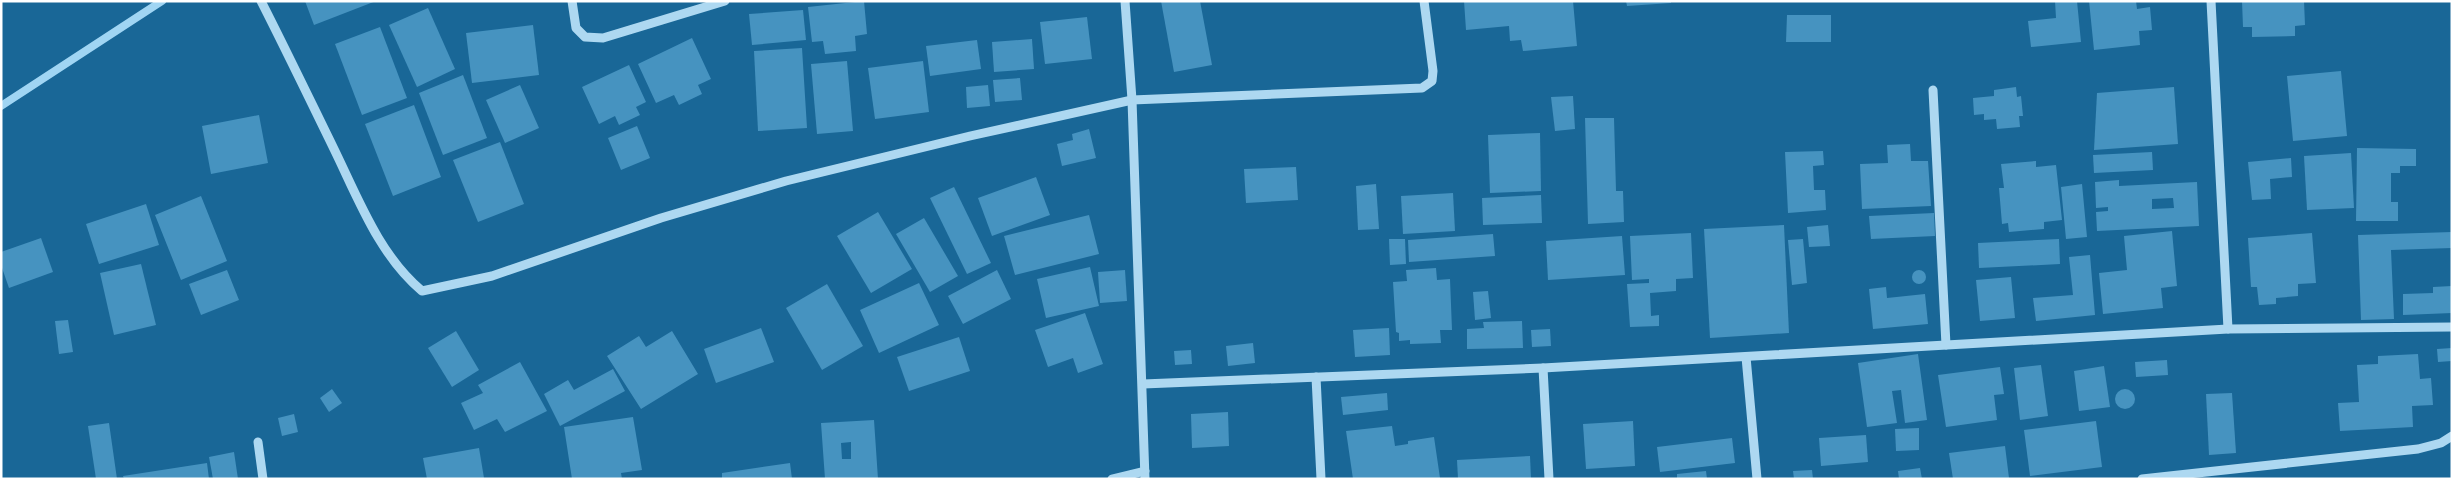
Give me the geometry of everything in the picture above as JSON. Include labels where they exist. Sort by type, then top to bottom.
[{"type":"street","points":[[261,1],[360,202],[391,259],[404,276],[422,291],[492,276],[661,218],[786,182],[970,136],[1132,100],[1422,88],[1432,81],[1433,71],[1424,1]]},
{"type":"street","points":[[572,1],[576,28],[585,37],[603,38],[725,1]]},
{"type":"street","points":[[1112,479],[1145,475],[1132,100],[1125,1]]},
{"type":"street","points":[[2211,1],[2228,330]]},
{"type":"street","points":[[1933,90],[1946,345]]},
{"type":"street","points":[[1143,384],[1543,368],[2228,330],[2452,327]]},
{"type":"street","points":[[1746,356],[1757,479]]},
{"type":"street","points":[[1543,368],[1549,479]]},
{"type":"street","points":[[1316,377],[1322,479]]},
{"type":"street","points":[[2142,479],[2418,449],[2441,443],[2452,436]]},
{"type":"street","points":[[258,442],[263,479]]},
{"type":"building","points":[[305,1],[376,1],[314,25]]},
{"type":"building","points":[[864,1],[867,34],[855,36],[856,51],[825,54],[823,41],[812,42],[808,7]]},
{"type":"building","points":[[1161,1],[1200,1],[1212,65],[1174,72]]},
{"type":"building","points":[[1464,1],[1573,1],[1577,46],[1523,51],[1521,40],[1510,41],[1509,26],[1466,30]]},
{"type":"building","points":[[1626,1],[1671,1],[1671,3],[1627,6]]},
{"type":"building","points":[[2055,1],[2077,1],[2081,42],[2031,47],[2028,21],[2056,18]]},
{"type":"building","points":[[2089,1],[2136,1],[2137,9],[2150,7],[2152,30],[2139,31],[2140,45],[2094,50]]},
{"type":"building","points":[[2242,1],[2304,1],[2305,25],[2295,26],[2295,36],[2252,37],[2252,27],[2243,27]]},
{"type":"building","points":[[428,8],[455,69],[417,87],[389,25]]},
{"type":"building","points":[[803,10],[806,40],[752,45],[749,14]]},
{"type":"building","points":[[1787,15],[1831,15],[1831,42],[1786,42]]},
{"type":"building","points":[[1087,17],[1092,59],[1045,64],[1040,22]]},
{"type":"building","points":[[533,25],[539,75],[472,83],[466,33]]},
{"type":"building","points":[[380,27],[407,98],[362,115],[335,44]]},
{"type":"building","points":[[692,38],[711,79],[698,85],[702,94],[679,105],[674,95],[656,103],[638,64]]},
{"type":"building","points":[[1032,39],[1034,69],[994,72],[992,42]]},
{"type":"building","points":[[977,40],[981,69],[930,76],[926,46]]},
{"type":"building","points":[[802,48],[807,128],[758,131],[754,51]]},
{"type":"building","points":[[847,61],[853,131],[817,134],[811,64]]},
{"type":"building","points":[[923,61],[929,112],[875,119],[868,68]]},
{"type":"building","points":[[629,65],[646,102],[636,107],[640,115],[619,125],[615,116],[599,124],[582,87]]},
{"type":"building","points":[[2341,71],[2347,136],[2293,141],[2287,76]]},
{"type":"building","points":[[463,75],[487,138],[443,155],[419,93]]},
{"type":"building","points":[[1020,78],[1022,100],[995,102],[993,80]]},
{"type":"building","points":[[520,85],[539,128],[505,143],[486,100]]},
{"type":"building","points":[[988,85],[990,106],[967,108],[966,87]]},
{"type":"building","points":[[2016,87],[2017,97],[2021,96],[2023,116],[2019,116],[2020,127],[1997,129],[1996,119],[1984,120],[1984,114],[1974,115],[1973,98],[1994,96],[1994,90]]},
{"type":"building","points":[[2174,87],[2178,144],[2094,150],[2097,93]]},
{"type":"building","points":[[1573,96],[1575,129],[1555,131],[1551,97]]},
{"type":"building","points":[[414,105],[441,177],[393,196],[365,124]]},
{"type":"building","points":[[259,115],[268,163],[211,174],[202,126]]},
{"type":"building","points":[[1585,118],[1614,118],[1616,191],[1623,191],[1624,222],[1588,224]]},
{"type":"building","points":[[637,126],[650,158],[621,170],[608,138]]},
{"type":"building","points":[[1089,129],[1096,158],[1062,166],[1057,144],[1073,140],[1072,134]]},
{"type":"building","points":[[1540,133],[1541,191],[1490,193],[1488,135]]},
{"type":"building","points":[[500,142],[524,204],[478,222],[453,160]]},
{"type":"building","points":[[1910,144],[1911,161],[1928,161],[1931,206],[1862,209],[1860,164],[1888,163],[1887,145]]},
{"type":"building","points":[[2357,148],[2416,149],[2416,166],[2400,166],[2400,173],[2391,173],[2391,202],[2398,202],[2398,221],[2356,221]]},
{"type":"building","points":[[1823,151],[1824,165],[1813,166],[1814,190],[1825,190],[1826,210],[1788,213],[1785,152]]},
{"type":"building","points":[[2152,152],[2153,170],[2094,173],[2093,155]]},
{"type":"building","points":[[2351,153],[2354,208],[2307,210],[2304,156]]},
{"type":"building","points":[[2291,158],[2292,177],[2270,179],[2271,199],[2252,200],[2248,162]]},
{"type":"building","points":[[2036,161],[2036,167],[2056,165],[2062,220],[2044,222],[2044,229],[2009,232],[2008,223],[2002,224],[1999,188],[2004,188],[2001,164]]},
{"type":"building","points":[[1296,167],[1298,200],[1246,203],[1244,169]]},
{"type":"building","points":[[1036,177],[1050,215],[992,236],[978,198]]},
{"type":"building","points":[[2119,180],[2119,186],[2197,182],[2199,226],[2097,231],[2096,212],[2108,211],[2108,207],[2096,208],[2095,182]],"holes":[[[2173,198],[2174,208],[2152,209],[2152,199]]]},
{"type":"building","points":[[1376,184],[1379,229],[1358,230],[1356,186]]},
{"type":"building","points":[[2082,184],[2087,237],[2066,239],[2061,187]]},
{"type":"building","points":[[954,187],[991,263],[967,274],[930,198]]},
{"type":"building","points":[[1453,193],[1455,231],[1403,234],[1401,196]]},
{"type":"building","points":[[1541,195],[1542,223],[1483,225],[1482,198]]},
{"type":"building","points":[[201,196],[227,261],[181,280],[155,215]]},
{"type":"building","points":[[146,204],[159,245],[99,264],[86,224]]},
{"type":"building","points":[[878,212],[912,269],[871,293],[837,236]]},
{"type":"building","points":[[1934,213],[1935,236],[1871,239],[1869,216]]},
{"type":"building","points":[[1089,215],[1099,254],[1015,275],[1004,236]]},
{"type":"building","points":[[924,218],[958,276],[930,292],[896,234]]},
{"type":"building","points":[[1784,225],[1789,333],[1710,338],[1704,229]]},
{"type":"building","points":[[1828,225],[1830,246],[1809,247],[1807,227]]},
{"type":"building","points":[[2172,231],[2177,286],[2161,288],[2163,308],[2103,314],[2099,273],[2127,270],[2124,236]]},
{"type":"building","points":[[2452,232],[2452,248],[2391,250],[2394,319],[2361,320],[2358,235]]},
{"type":"building","points":[[1691,233],[1693,278],[1676,279],[1676,291],[1650,293],[1651,316],[1659,315],[1659,326],[1630,327],[1627,284],[1649,283],[1649,279],[1632,280],[1630,236]]},
{"type":"building","points":[[2312,233],[2316,283],[2298,284],[2298,296],[2276,298],[2276,304],[2259,305],[2257,287],[2251,287],[2248,238]]},
{"type":"building","points":[[1493,234],[1495,256],[1409,262],[1408,240]]},
{"type":"building","points":[[1622,236],[1625,275],[1548,280],[1546,241]]},
{"type":"building","points":[[41,238],[53,272],[9,288],[1,265],[1,252]]},
{"type":"building","points":[[1389,239],[1405,239],[1406,264],[1390,265]]},
{"type":"building","points":[[1803,239],[1807,283],[1792,285],[1788,240]]},
{"type":"building","points":[[2059,239],[2060,264],[1979,268],[1978,243]]},
{"type":"building","points":[[2090,255],[2095,315],[2036,321],[2033,298],[2073,295],[2069,257]]},
{"type":"building","points":[[141,264],[156,325],[114,335],[100,273]]},
{"type":"building","points":[[1090,267],[1099,306],[1046,318],[1037,279]]},
{"type":"building","points":[[1436,268],[1437,280],[1450,279],[1452,330],[1440,330],[1441,343],[1410,344],[1410,340],[1399,341],[1399,333],[1396,332],[1393,282],[1407,281],[1406,270]]},
{"type":"building","points":[[227,270],[239,300],[201,315],[189,284]]},
{"type":"building","points":[[997,270],[1011,299],[963,324],[948,296]]},
{"type":"building","points":[[1125,270],[1127,301],[1100,303],[1098,272]]},
{"type":"building","points":[[1919,270],[1924,272],[1926,277],[1924,282],[1919,284],[1914,282],[1912,277],[1914,272]]},
{"type":"building","points":[[2011,277],[2015,318],[1980,321],[1976,280]]},
{"type":"building","points":[[919,283],[939,325],[879,353],[860,310]]},
{"type":"building","points":[[827,284],[863,346],[822,370],[786,308]]},
{"type":"building","points":[[2452,286],[2452,313],[2403,315],[2403,294],[2433,293],[2433,287]]},
{"type":"building","points":[[1886,287],[1887,298],[1925,294],[1928,324],[1873,329],[1869,289]]},
{"type":"building","points":[[1488,291],[1491,318],[1475,320],[1473,292]]},
{"type":"building","points":[[1085,313],[1103,364],[1078,373],[1073,358],[1048,367],[1035,330]]},
{"type":"building","points":[[68,320],[73,352],[59,354],[55,321]]},
{"type":"building","points":[[1522,321],[1523,348],[1467,349],[1467,329],[1484,328],[1483,322]]},
{"type":"building","points":[[761,328],[774,362],[716,383],[704,349]]},
{"type":"building","points":[[1389,328],[1390,355],[1355,357],[1353,330]]},
{"type":"building","points":[[1550,329],[1551,346],[1532,347],[1531,330]]},
{"type":"building","points":[[456,331],[479,370],[452,387],[428,348]]},
{"type":"building","points":[[672,331],[698,374],[641,409],[607,356],[639,336],[646,347]]},
{"type":"building","points":[[959,337],[970,371],[909,391],[897,357]]},
{"type":"building","points":[[1253,343],[1255,363],[1228,366],[1226,346]]},
{"type":"building","points":[[2452,348],[2452,361],[2438,362],[2437,349]]},
{"type":"building","points":[[1191,350],[1192,364],[1175,365],[1174,351]]},
{"type":"building","points":[[1918,354],[1927,420],[1905,423],[1901,390],[1892,391],[1897,423],[1867,427],[1858,363]]},
{"type":"building","points":[[2418,354],[2420,379],[2431,378],[2433,405],[2412,406],[2413,427],[2340,431],[2338,403],[2359,402],[2357,365],[2378,364],[2378,356]]},
{"type":"building","points":[[2167,360],[2168,375],[2136,377],[2135,362]]},
{"type":"building","points":[[520,362],[547,411],[505,432],[497,419],[474,430],[461,403],[483,393],[478,385]]},
{"type":"building","points":[[2041,365],[2048,416],[2020,420],[2014,368]]},
{"type":"building","points":[[2104,366],[2110,407],[2079,411],[2074,371]]},
{"type":"building","points":[[2000,367],[2004,394],[1994,395],[1997,420],[1946,427],[1938,375]]},
{"type":"building","points":[[613,369],[625,391],[560,426],[544,394],[568,380],[574,390]]},
{"type":"building","points":[[332,389],[342,403],[329,412],[320,398]]},
{"type":"building","points":[[2125,389],[2132,392],[2135,399],[2132,406],[2125,409],[2118,406],[2115,399],[2118,392]]},
{"type":"building","points":[[1387,393],[1388,410],[1343,415],[1341,397]]},
{"type":"building","points":[[2232,393],[2236,453],[2209,455],[2206,394]]},
{"type":"building","points":[[1228,412],[1229,446],[1192,448],[1191,414]]},
{"type":"building","points":[[294,414],[298,432],[282,436],[278,418]]},
{"type":"building","points":[[633,417],[642,470],[621,473],[622,479],[572,479],[564,427]]},
{"type":"building","points":[[874,420],[878,479],[825,479],[821,423]],"holes":[[[851,442],[851,459],[842,459],[841,443]]]},
{"type":"building","points":[[1633,421],[1635,466],[1586,469],[1583,424]]},
{"type":"building","points":[[2096,421],[2102,467],[2030,476],[2024,430]]},
{"type":"building","points":[[109,423],[117,479],[96,479],[88,426]]},
{"type":"building","points":[[1392,426],[1395,446],[1408,444],[1408,441],[1434,437],[1440,478],[1353,479],[1346,431]]},
{"type":"building","points":[[1919,428],[1919,450],[1896,451],[1895,429]]},
{"type":"building","points":[[1866,435],[1868,462],[1821,466],[1819,438]]},
{"type":"building","points":[[1732,438],[1735,463],[1660,472],[1657,447]]},
{"type":"building","points":[[2005,446],[2009,478],[1953,479],[1949,453]]},
{"type":"building","points":[[479,448],[484,478],[427,479],[423,458]]},
{"type":"building","points":[[234,452],[238,479],[213,479],[209,457]]},
{"type":"building","points":[[1530,456],[1531,479],[1458,479],[1457,460]]},
{"type":"building","points":[[207,463],[209,479],[124,479],[123,476]]},
{"type":"building","points":[[790,463],[792,479],[722,479],[722,473]]},
{"type":"building","points":[[1920,468],[1922,479],[1899,479],[1898,471]]},
{"type":"building","points":[[1812,470],[1813,479],[1794,479],[1793,471]]},
{"type":"building","points":[[1706,471],[1707,479],[1677,479],[1677,474]]},
{"type":"waterway","points":[[1,106],[162,1]]}]
